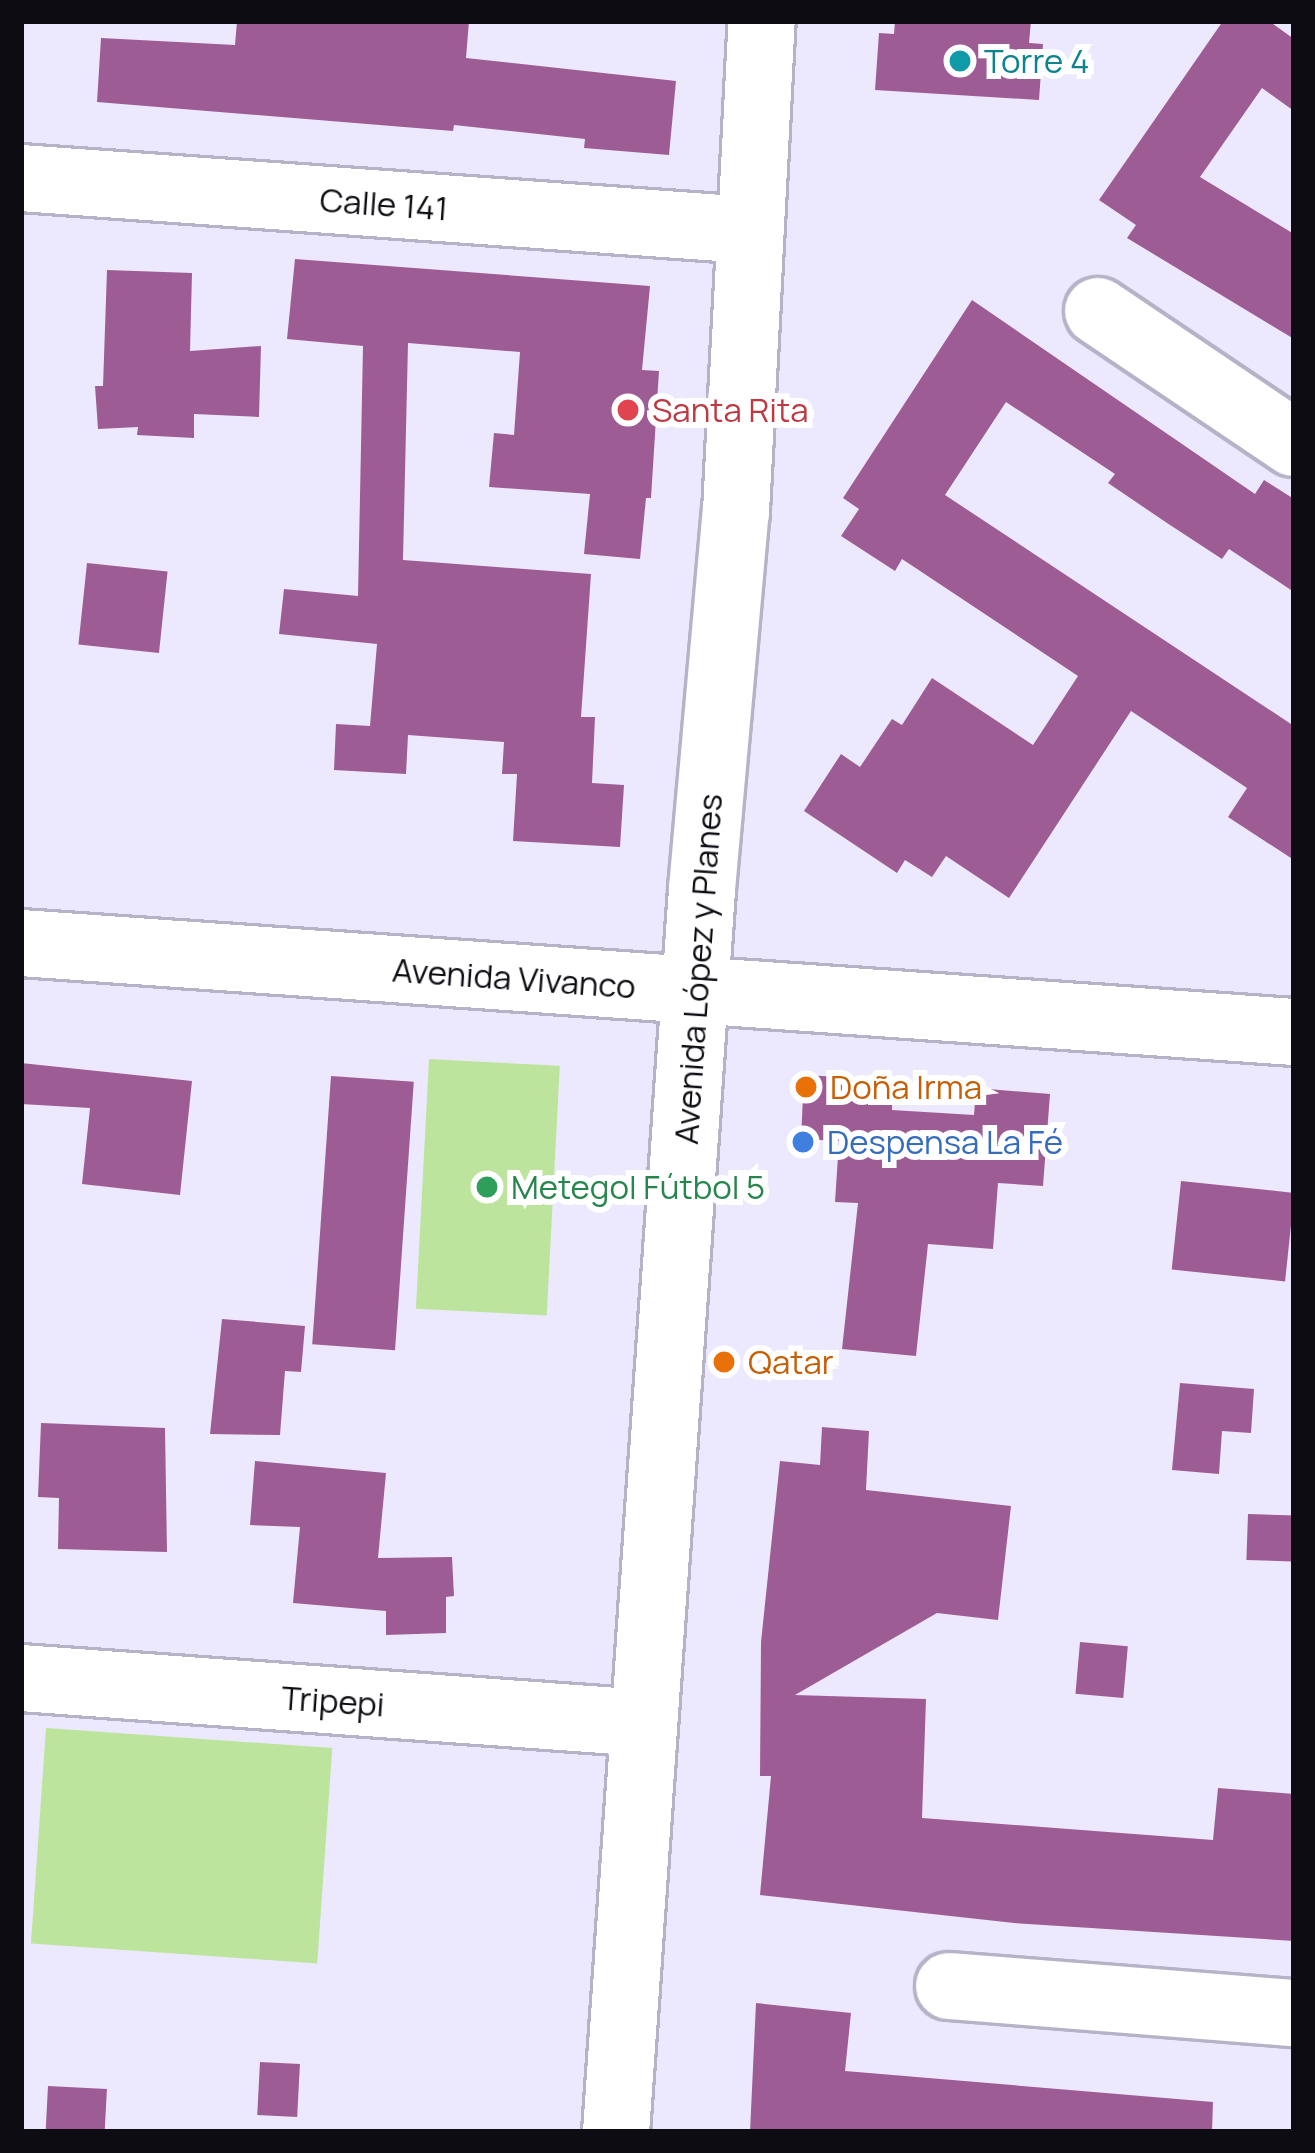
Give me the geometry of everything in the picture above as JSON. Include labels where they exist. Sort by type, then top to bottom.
[{"type":"main road","name":"Avenida López y Planes","points":[[616,2132],[695,990],[736,512],[762,21]]},
{"type":"main road","name":"Calle 141","points":[[21,178],[748,230]]},
{"type":"main road","points":[[1098,311],[1294,443]]},
{"type":"main road","name":"Avenida Vivanco","points":[[21,943],[1294,1032]]},
{"type":"main road","name":"Tripepi","points":[[21,1678],[644,1723]]},
{"type":"main road","points":[[949,1986],[1294,2013]]},
{"type":"green space","name":"Metegol Fútbol 5","points":[[429,1059],[560,1066],[547,1316],[416,1309]]},
{"type":"green space","points":[[46,1728],[332,1748],[317,1963],[31,1943]]},
{"type":"building","points":[[237,21],[469,21],[466,58],[676,81],[669,155],[584,148],[585,139],[454,125],[453,131],[97,102],[101,38],[235,45]]},
{"type":"building","name":"Torre 4","points":[[895,21],[1031,21],[1029,43],[1043,44],[1039,100],[875,90],[879,33],[894,34]]},
{"type":"building","points":[[1223,21],[1269,21],[1294,39],[1294,111],[1262,88],[1200,177],[1294,234],[1294,339],[1127,238],[1136,225],[1099,200]]},
{"type":"building","points":[[295,259],[650,286],[642,370],[659,371],[651,498],[646,498],[640,559],[584,554],[590,494],[489,487],[494,433],[514,435],[520,352],[408,343],[403,560],[591,574],[581,717],[595,717],[592,783],[624,785],[620,847],[513,841],[517,774],[502,774],[504,742],[408,735],[406,774],[334,770],[336,724],[370,726],[377,644],[279,634],[284,589],[358,596],[363,346],[287,339]]},
{"type":"building","points":[[107,270],[192,273],[190,351],[261,346],[259,417],[194,414],[194,438],[137,435],[138,427],[98,429],[95,386],[103,386]]},
{"type":"building","points":[[972,300],[1255,494],[1264,480],[1294,499],[1294,592],[1229,549],[1222,559],[1167,523],[1108,483],[1115,474],[1006,402],[945,495],[1294,726],[1294,860],[1228,817],[1247,788],[1131,711],[1009,898],[946,856],[932,877],[905,860],[897,873],[804,811],[841,754],[860,767],[892,719],[902,725],[932,678],[1033,745],[1078,676],[902,559],[895,571],[841,536],[859,509],[843,498]]},
{"type":"building","points":[[87,563],[168,571],[159,653],[78,645]]},
{"type":"building","points":[[21,1063],[192,1081],[180,1195],[82,1184],[90,1108],[21,1104]]},
{"type":"building","points":[[804,1075],[893,1080],[892,1110],[974,1115],[976,1088],[1050,1094],[1043,1186],[998,1183],[993,1249],[928,1244],[916,1356],[842,1349],[858,1203],[835,1202],[839,1141],[801,1139]]},
{"type":"building","points":[[331,1076],[414,1082],[395,1350],[312,1344]]},
{"type":"building","points":[[1181,1181],[1294,1193],[1285,1281],[1172,1270]]},
{"type":"building","points":[[222,1319],[305,1326],[301,1372],[285,1371],[280,1435],[210,1434]]},
{"type":"building","points":[[1180,1383],[1254,1389],[1251,1433],[1222,1431],[1219,1474],[1172,1470]]},
{"type":"building","points":[[41,1423],[165,1428],[167,1552],[58,1549],[59,1498],[38,1497]]},
{"type":"building","points":[[822,1427],[869,1431],[866,1490],[1011,1506],[998,1620],[937,1613],[795,1695],[926,1699],[922,1818],[1213,1840],[1218,1788],[1294,1794],[1294,1941],[1014,1923],[760,1895],[771,1776],[760,1776],[761,1642],[780,1461],[820,1465]]},
{"type":"building","points":[[255,1461],[386,1473],[378,1558],[452,1557],[454,1596],[446,1597],[446,1633],[386,1635],[386,1611],[293,1603],[300,1527],[250,1525]]},
{"type":"building","points":[[1248,1514],[1294,1516],[1292,1562],[1246,1560]]},
{"type":"building","points":[[1080,1642],[1128,1646],[1123,1698],[1075,1694]]},
{"type":"building","points":[[756,2003],[851,2013],[845,2071],[1213,2102],[1212,2132],[750,2132]]},
{"type":"building","points":[[260,2062],[300,2064],[297,2117],[257,2115]]},
{"type":"building","points":[[48,2086],[107,2089],[105,2132],[46,2132]]},
{"type":"place","name":"Torre 4","points":[[960,61]]},
{"type":"place","name":"Santa Rita","points":[[628,410]]},
{"type":"place","name":"Doña Irma","points":[[806,1087]]},
{"type":"place","name":"Despensa La Fé","points":[[803,1142]]},
{"type":"place","name":"Metegol Fútbol 5","points":[[487,1187]]},
{"type":"place","name":"Qatar","points":[[724,1362]]}]
